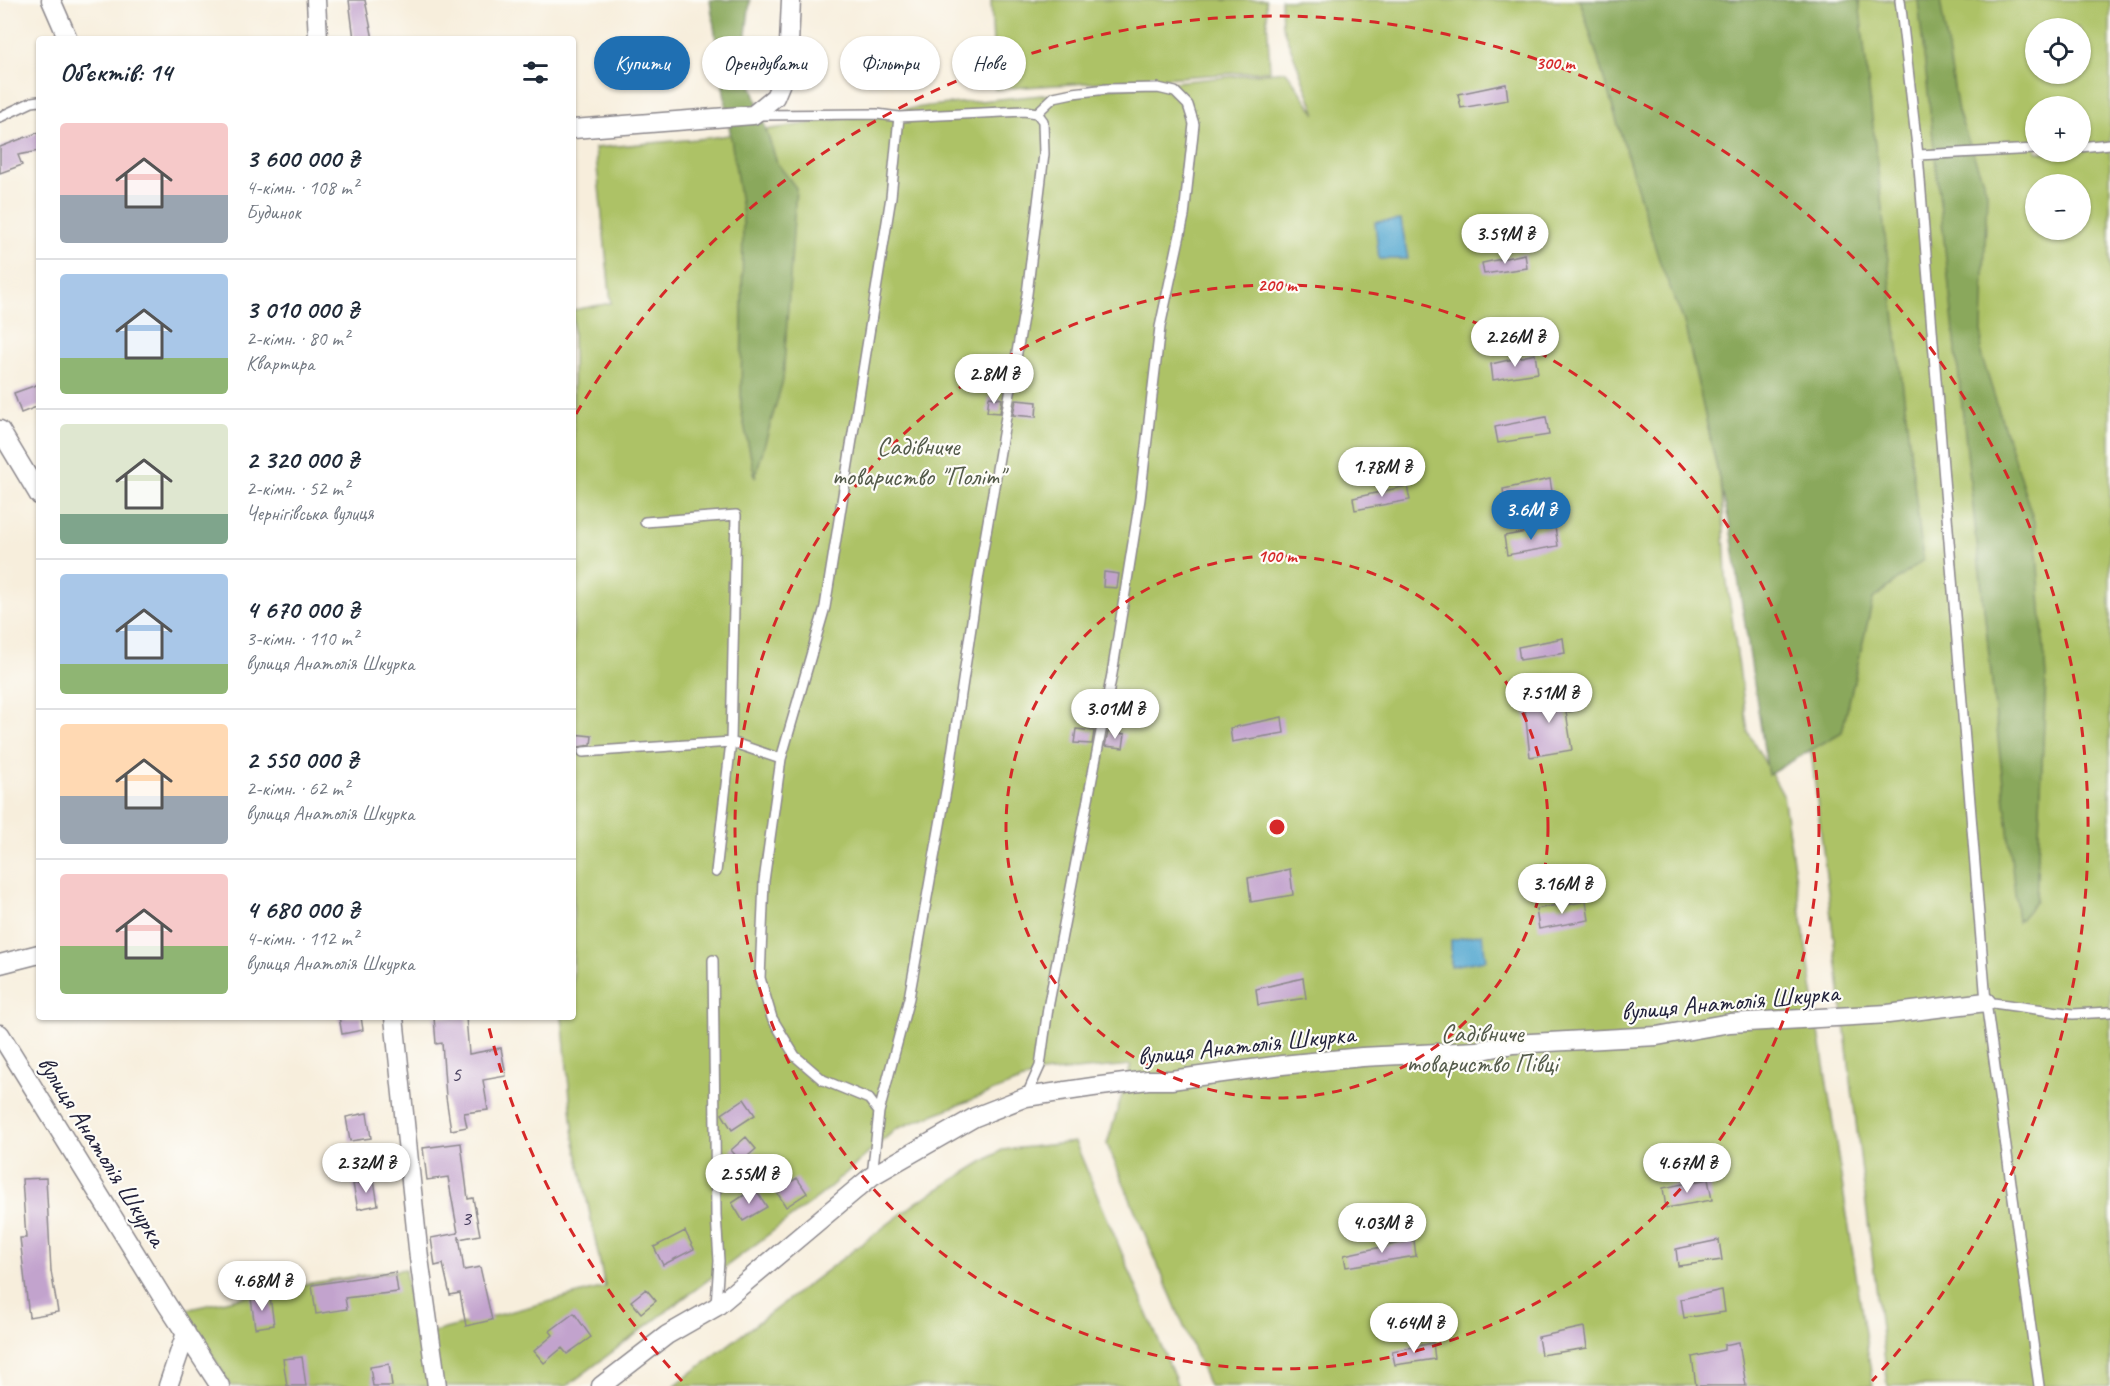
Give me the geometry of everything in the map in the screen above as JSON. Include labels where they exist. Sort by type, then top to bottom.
[{"type":"street","points":[[51,0],[67,36]]},
{"type":"street","points":[[316,0],[318,36]]},
{"type":"street","points":[[576,129],[753,115],[775,97],[788,66],[791,0]]},
{"type":"street","points":[[0,430],[36,490]]},
{"type":"street","points":[[0,964],[36,955]]},
{"type":"street","name":"вулиця Анатолія Шкурка","points":[[602,1386],[667,1335],[716,1307],[872,1176],[975,1117],[1026,1097],[1148,1080],[1171,1080],[1362,1057],[1478,1051],[1513,1044],[1657,1036],[1730,1023],[1888,1014],[1986,1002]]},
{"type":"street","points":[[394,1020],[419,1258],[437,1386]]},
{"type":"street","name":"вулиця Анатолія Шкурка","points":[[0,1034],[220,1386]]},
{"type":"street","points":[[168,1386],[186,1333]]},
{"type":"lane","points":[[1900,0],[1918,155],[1986,1002],[2039,1386]]},
{"type":"lane","points":[[1026,1097],[1040,1066],[1048,1008],[1112,674],[1140,499],[1160,327],[1184,216],[1194,124],[1188,105],[1175,92],[1158,88],[1107,89],[1073,93],[1054,97],[1038,113]]},
{"type":"lane","points":[[0,117],[36,101]]},
{"type":"lane","points":[[753,115],[878,114],[899,117],[1024,111],[1038,113]]},
{"type":"lane","points":[[872,1176],[879,1112],[909,998],[945,797],[979,574],[1027,294],[1044,154],[1043,122],[1038,113]]},
{"type":"lane","points":[[879,1112],[869,1099],[824,1080],[795,1056],[772,1018],[760,978],[764,881],[781,759],[825,607],[891,197],[899,117]]},
{"type":"lane","points":[[2091,146],[2110,144]]},
{"type":"lane","points":[[1918,155],[2025,150]]},
{"type":"lane","points":[[645,522],[736,515],[731,741],[716,872]]},
{"type":"lane","points":[[583,752],[731,741],[781,759]]},
{"type":"lane","points":[[713,960],[716,1215],[719,1261],[716,1307]]},
{"type":"lane","points":[[1986,1002],[2073,1014],[2110,1012]]},
{"type":"green space","points":[[710,0],[750,0],[746,36],[715,36]]},
{"type":"green space","points":[[991,0],[1266,0],[1270,71],[1026,87],[1026,36],[993,36]]},
{"type":"green space","points":[[1281,0],[2110,0],[2110,1386],[1888,1386],[1754,281],[1704,410],[1722,491],[1726,575],[1748,732],[1783,795],[1873,1386],[1209,1386],[1107,1144],[1131,1065],[1041,1073],[896,1129],[821,1195],[567,1386],[231,1386],[185,1310],[298,1285],[405,1269],[414,1337],[605,1287],[574,1137],[562,1020],[576,1020],[576,309],[611,303],[595,148],[708,138],[929,106],[1286,71],[1316,114],[1282,25]]},
{"type":"green space","points":[[1580,0],[1859,0],[1923,560],[1873,599],[1842,732],[1768,775],[1730,526],[1684,322],[1660,263]]},
{"type":"green space","points":[[1918,0],[1940,0],[1958,112],[1987,192],[1981,354],[2035,525],[2046,677],[2036,901],[2018,922]]},
{"type":"green space","points":[[724,90],[753,90],[777,163],[796,188],[783,380],[755,478],[741,409],[743,217]]},
{"type":"green space","points":[[1075,1142],[1178,1386],[674,1386],[917,1202],[1002,1150]]},
{"type":"water","points":[[1401,220],[1408,259],[1379,259],[1375,222]]},
{"type":"water","points":[[1482,934],[1486,960],[1451,966],[1451,940]]},
{"type":"building","points":[[349,0],[365,0],[372,36],[354,36]]},
{"type":"building","points":[[1506,84],[1508,100],[1461,108],[1458,94]]},
{"type":"building","points":[[36,133],[36,152],[18,155],[22,165],[0,173],[0,147]]},
{"type":"building","points":[[1525,254],[1527,268],[1484,274],[1482,263]]},
{"type":"building","points":[[1535,354],[1538,373],[1493,380],[1491,364]]},
{"type":"building","points":[[36,385],[36,407],[21,413],[14,393]]},
{"type":"building","points":[[989,397],[1002,399],[1000,413],[987,412]]},
{"type":"building","points":[[1016,400],[1037,402],[1036,417],[1013,415]]},
{"type":"building","points":[[1546,417],[1549,435],[1498,443],[1495,427]]},
{"type":"building","points":[[1550,479],[1553,498],[1505,505],[1503,489]]},
{"type":"building","points":[[1407,486],[1410,500],[1355,510],[1353,498]]},
{"type":"building","points":[[1555,527],[1558,546],[1507,555],[1504,536]]},
{"type":"building","points":[[1104,572],[1119,574],[1117,588],[1103,587]]},
{"type":"building","points":[[1563,638],[1565,653],[1520,660],[1518,647]]},
{"type":"building","points":[[1570,691],[1573,711],[1566,712],[1572,750],[1530,757],[1524,701]]},
{"type":"building","points":[[1282,717],[1284,733],[1232,742],[1230,728]]},
{"type":"building","points":[[1076,729],[1094,731],[1092,744],[1074,743]]},
{"type":"building","points":[[1108,732],[1125,734],[1123,748],[1105,746]]},
{"type":"building","points":[[576,734],[592,736],[591,745],[576,748]]},
{"type":"building","points":[[1290,869],[1293,895],[1251,902],[1248,878]]},
{"type":"building","points":[[1586,901],[1589,920],[1539,929],[1536,909]]},
{"type":"building","points":[[1303,978],[1306,998],[1258,1005],[1256,989]]},
{"type":"building","points":[[340,1020],[361,1020],[363,1030],[342,1034]]},
{"type":"building","points":[[434,1020],[466,1020],[469,1054],[501,1048],[506,1076],[483,1080],[488,1110],[464,1113],[467,1127],[451,1130],[442,1043],[436,1044]]},
{"type":"building","points":[[744,1099],[755,1115],[732,1130],[722,1114]]},
{"type":"building","points":[[367,1113],[371,1138],[350,1141],[346,1117]]},
{"type":"building","points":[[746,1137],[756,1149],[741,1162],[731,1150]]},
{"type":"building","points":[[461,1143],[468,1199],[473,1198],[480,1235],[459,1239],[464,1270],[480,1267],[492,1320],[466,1326],[460,1293],[450,1295],[443,1264],[435,1266],[431,1238],[458,1233],[448,1177],[427,1180],[423,1148]]},
{"type":"building","points":[[46,1178],[51,1271],[58,1312],[29,1317],[20,1238],[26,1238],[22,1179]]},
{"type":"building","points":[[797,1178],[807,1193],[786,1207],[776,1191]]},
{"type":"building","points":[[1708,1179],[1712,1200],[1666,1208],[1663,1188]]},
{"type":"building","points":[[374,1180],[378,1205],[358,1209],[353,1184]]},
{"type":"building","points":[[755,1188],[767,1207],[743,1221],[732,1203]]},
{"type":"building","points":[[685,1231],[694,1249],[663,1265],[654,1247]]},
{"type":"building","points":[[1414,1240],[1416,1256],[1346,1267],[1344,1255]]},
{"type":"building","points":[[1719,1240],[1722,1260],[1678,1266],[1676,1249]]},
{"type":"building","points":[[395,1272],[398,1292],[345,1298],[347,1309],[316,1314],[312,1285]]},
{"type":"building","points":[[646,1289],[656,1301],[641,1313],[631,1301]]},
{"type":"building","points":[[1722,1290],[1725,1312],[1684,1318],[1681,1299]]},
{"type":"building","points":[[270,1296],[274,1325],[255,1328],[251,1298]]},
{"type":"building","points":[[574,1313],[591,1337],[567,1354],[562,1348],[544,1363],[534,1351],[553,1335],[550,1331]]},
{"type":"building","points":[[1584,1327],[1587,1348],[1541,1355],[1538,1337]]},
{"type":"building","points":[[1739,1342],[1746,1386],[1696,1386],[1692,1357],[1724,1350],[1724,1345]]},
{"type":"building","points":[[1433,1343],[1435,1359],[1395,1365],[1392,1351]]},
{"type":"building","points":[[302,1357],[306,1386],[287,1386],[283,1359]]},
{"type":"building","points":[[389,1364],[392,1386],[373,1386],[370,1367]]},
{"type":"park label","name":"Садівниче товариство \"Політ\"","points":[[918,460]]},
{"type":"park label","name":"Садівниче товариство Півці","points":[[1482,1048]]}]
